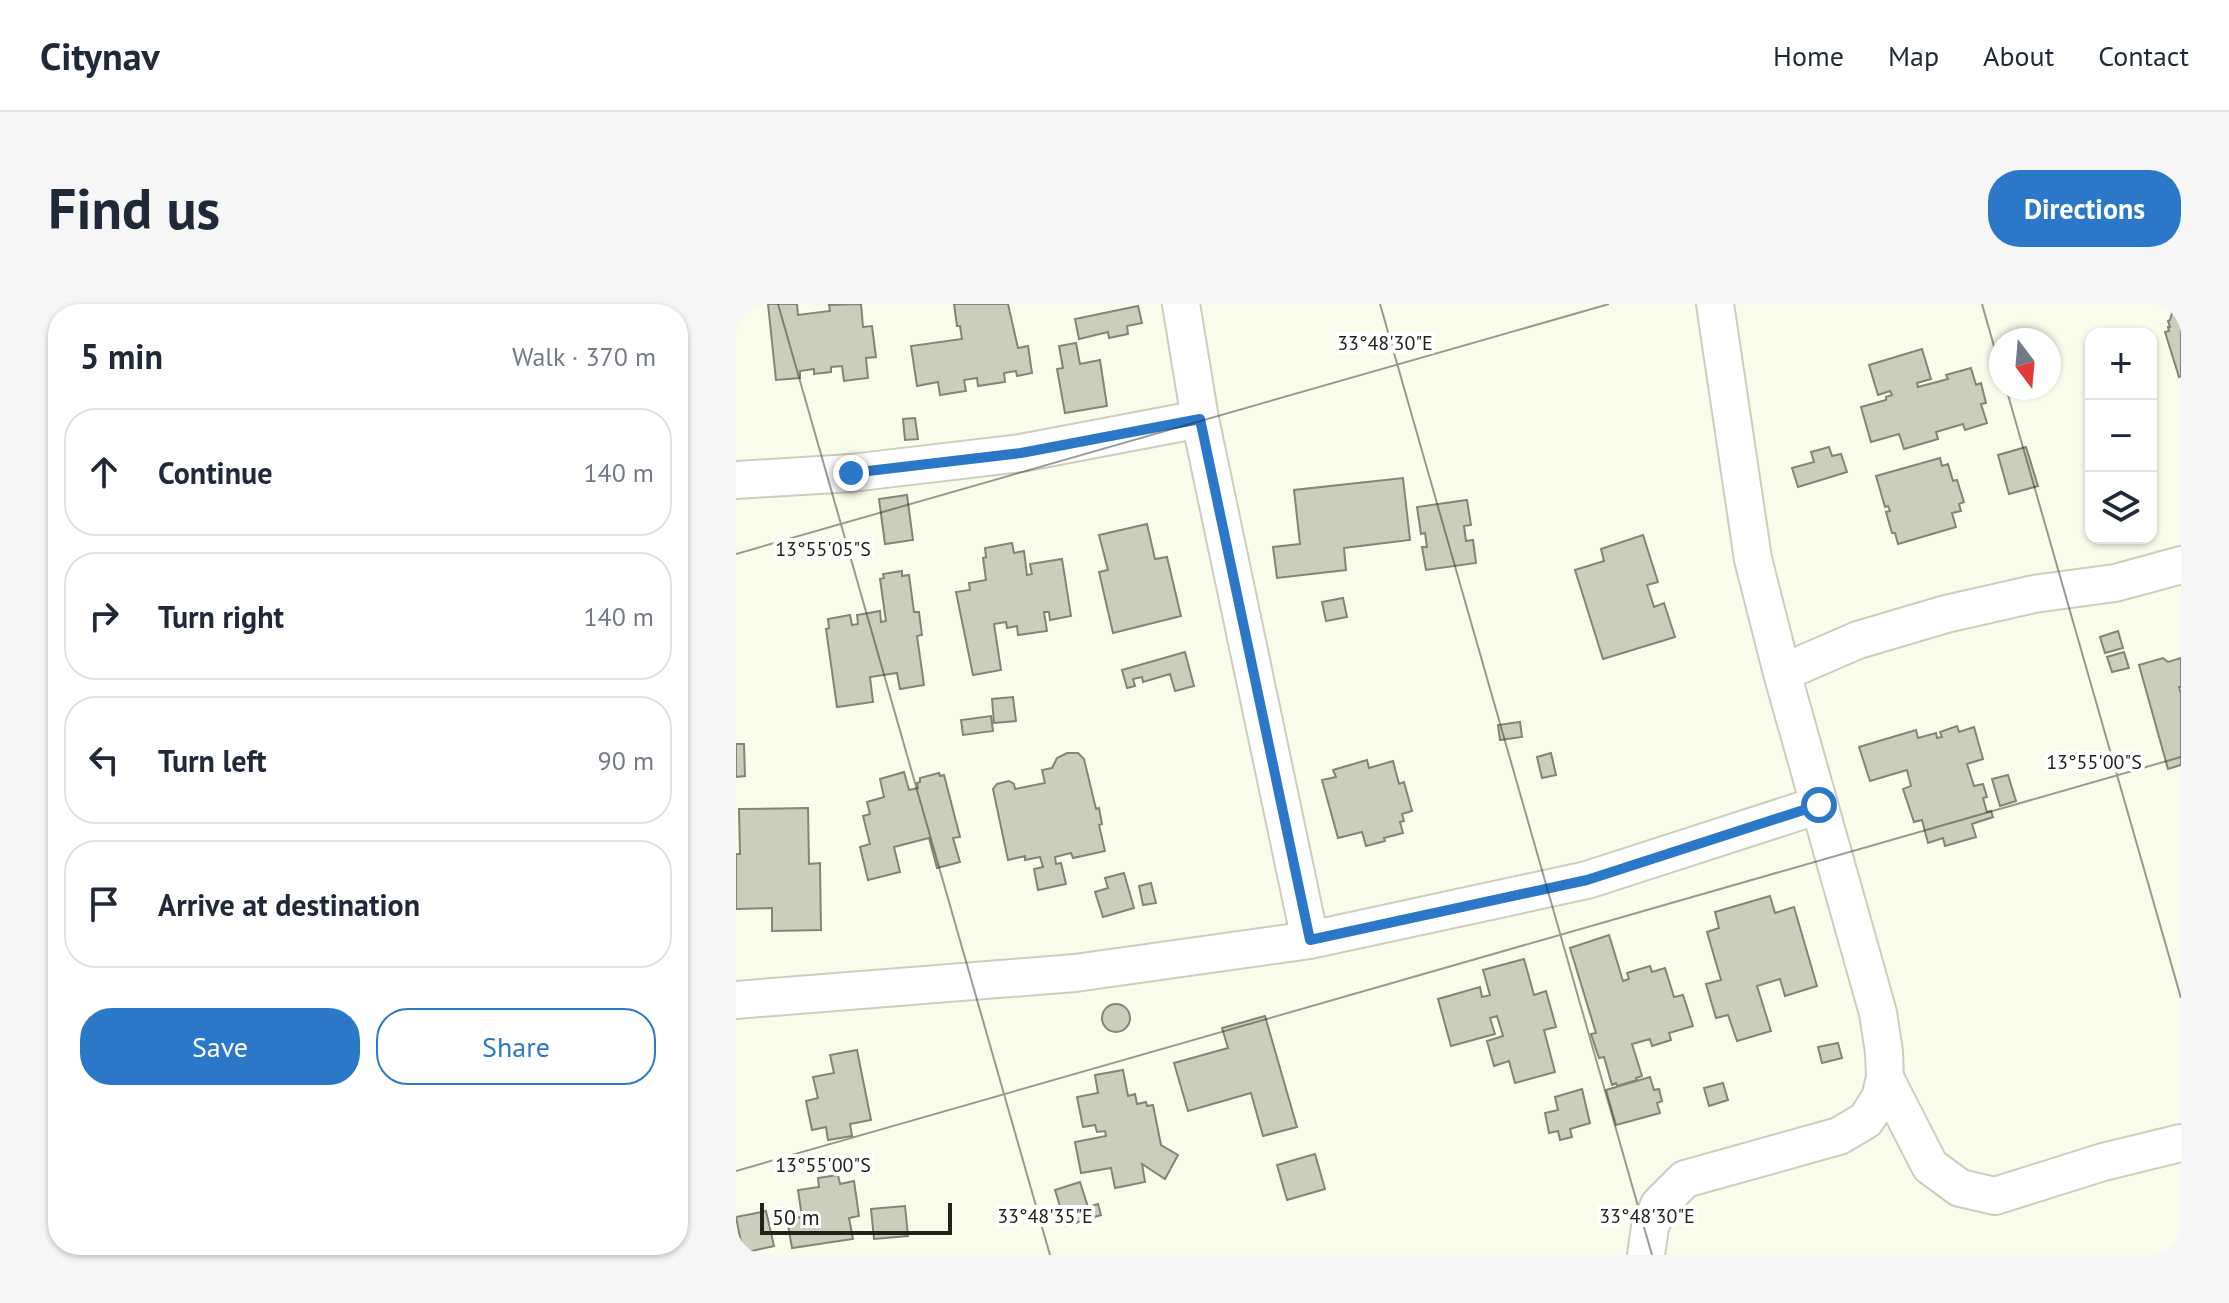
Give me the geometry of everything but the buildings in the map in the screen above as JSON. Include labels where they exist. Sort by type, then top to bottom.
[{"type":"street","points":[[1181,304],[1200,419],[1310,940]]},
{"type":"street","points":[[1646,1255],[1650,1227],[1659,1205],[1685,1179],[1839,1136],[1866,1120],[1880,1098],[1885,1078],[1878,1013],[1753,559],[1715,304]]},
{"type":"street","points":[[736,480],[851,473],[1021,453],[1200,419]]},
{"type":"street","points":[[1782,673],[1858,640],[1946,614],[2034,594],[2115,583],[2181,565]]},
{"type":"street","points":[[736,1000],[1075,973],[1310,940],[1587,880],[1819,805]]},
{"type":"street","points":[[1885,1078],[1930,1166],[1960,1188],[1995,1196],[2103,1162],[2181,1143]]},
{"type":"route","points":[[851,473],[1021,453],[1200,419],[1310,940],[1587,880],[1819,805]]}]
